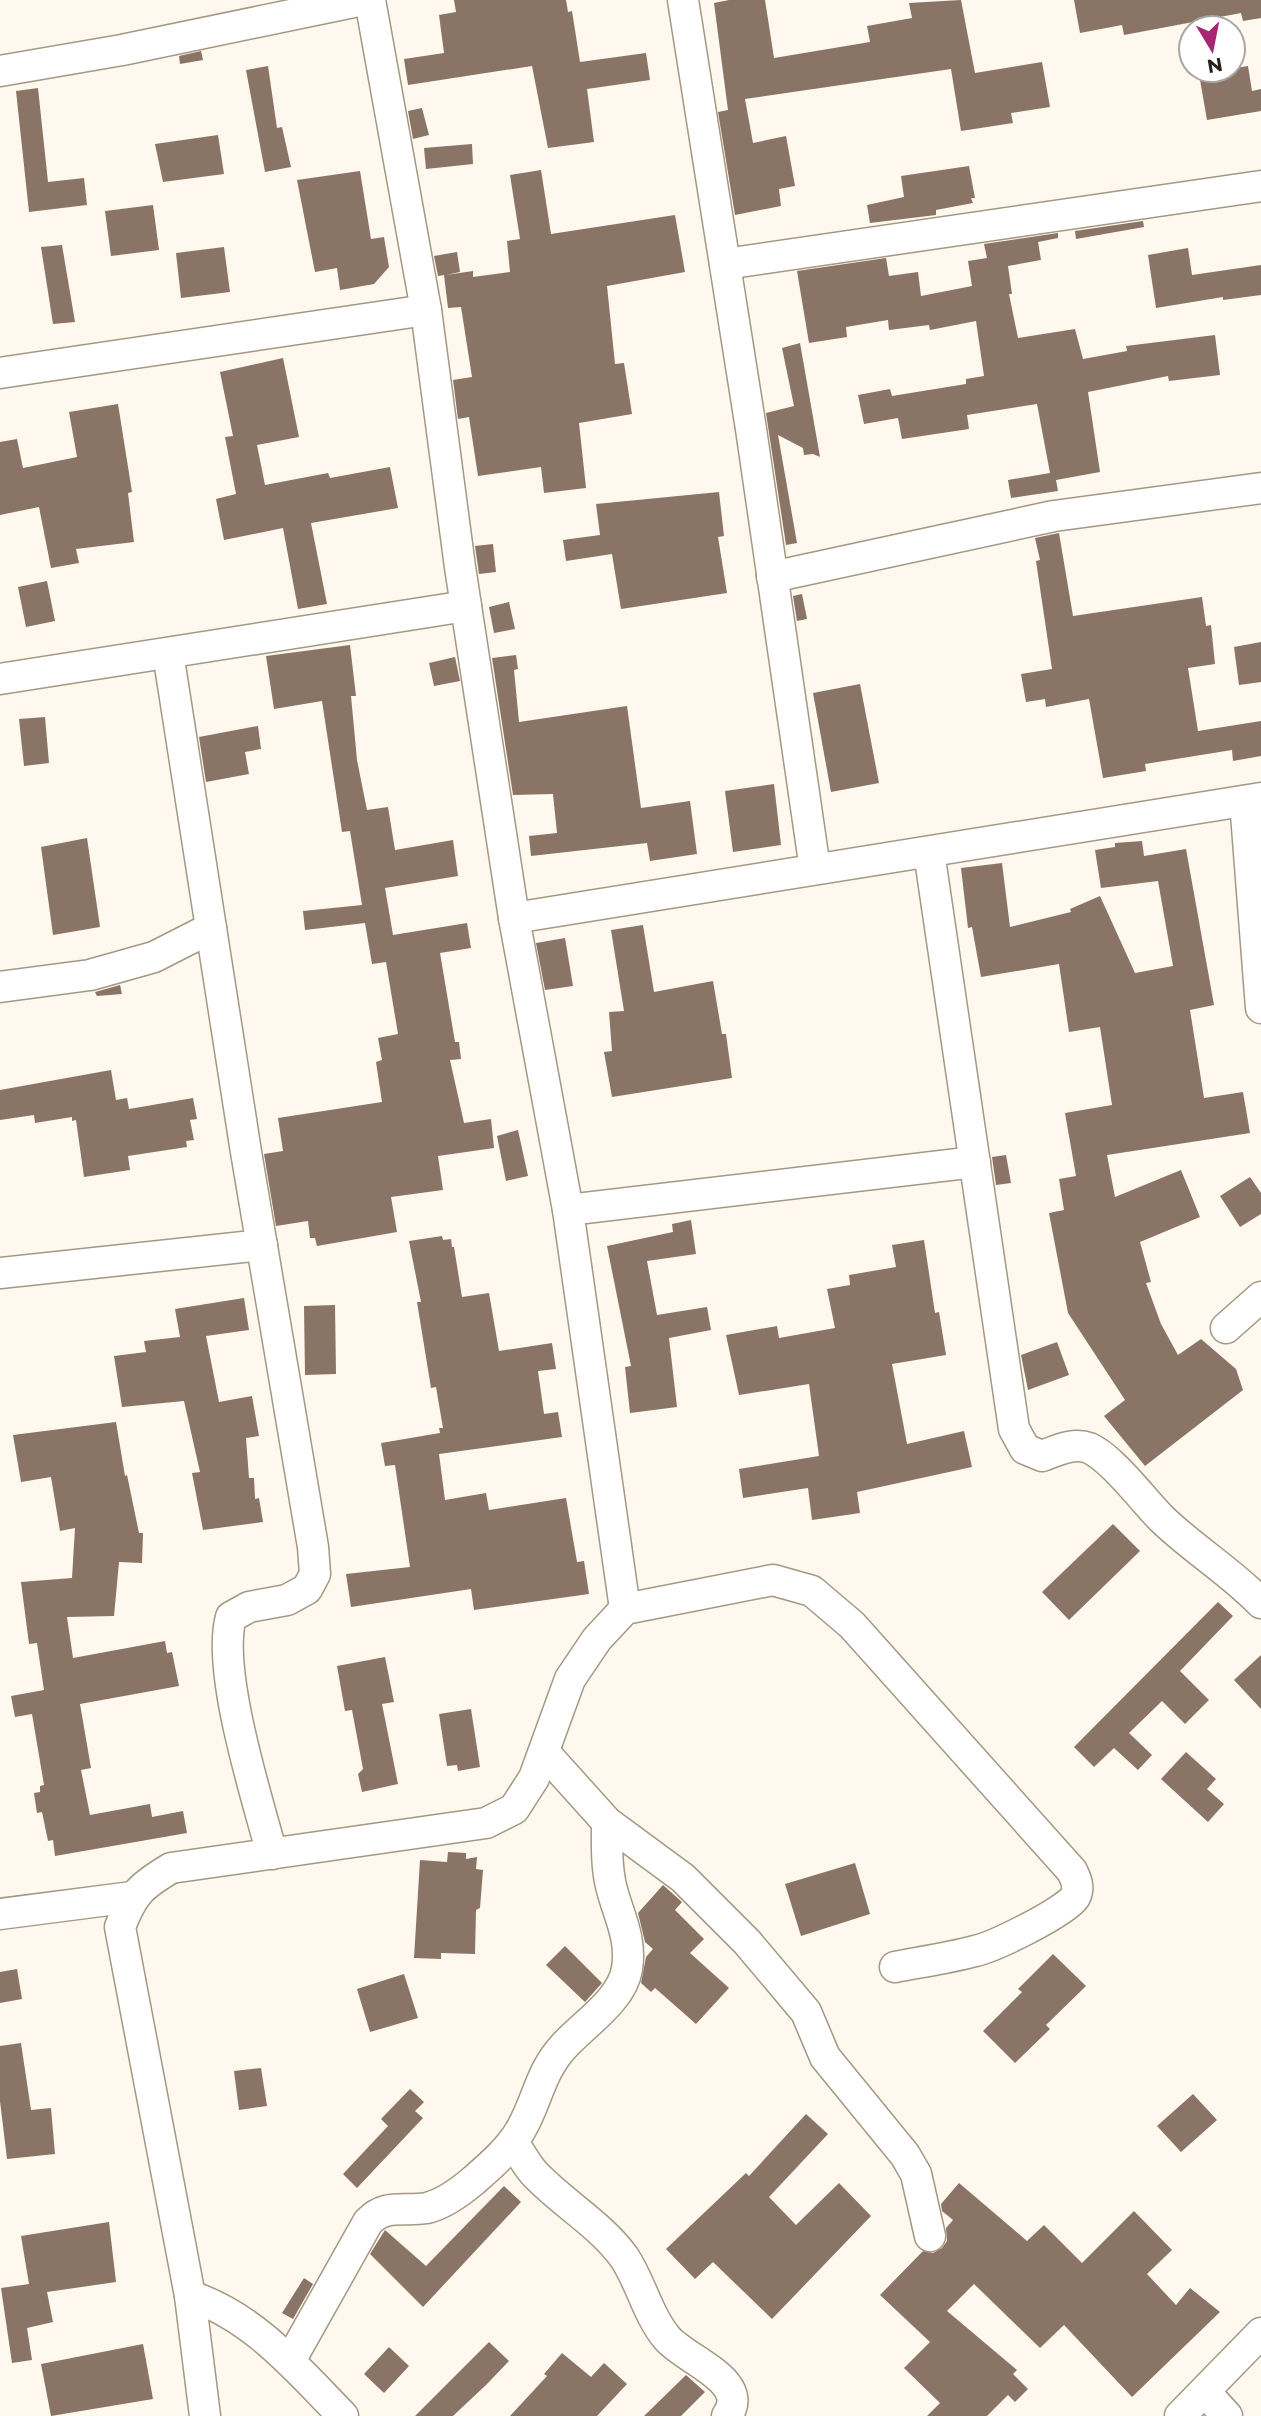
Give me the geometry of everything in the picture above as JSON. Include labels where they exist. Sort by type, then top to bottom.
[{"type":"street","points":[[0,71],[122,50],[363,0]]},
{"type":"street","points":[[370,0],[426,310],[466,606],[514,918],[568,1210],[625,1609]]},
{"type":"street","points":[[683,0],[815,869]]},
{"type":"street","points":[[725,264],[1261,186]]},
{"type":"street","points":[[0,373],[426,310]]},
{"type":"street","points":[[772,576],[1054,516],[1261,488]]},
{"type":"street","points":[[0,679],[466,606]]},
{"type":"street","points":[[168,653],[315,1574],[307,1589],[287,1600],[249,1607],[231,1617],[226,1636],[241,1738],[272,1854]]},
{"type":"street","points":[[514,918],[1253,799],[1261,1008]]},
{"type":"street","points":[[929,852],[1014,1429],[1025,1450],[1042,1456],[1075,1445],[1090,1448],[1120,1474],[1164,1521],[1234,1576],[1261,1603]]},
{"type":"street","points":[[0,988],[90,975],[141,961],[211,928]]},
{"type":"street","points":[[568,1210],[975,1163]]},
{"type":"street","points":[[0,1273],[262,1245]]},
{"type":"street","points":[[1226,1328],[1261,1297]]},
{"type":"street","points":[[205,2416],[190,2297],[120,1927],[132,1898],[144,1884],[171,1868],[486,1823],[514,1809],[534,1778],[570,1679],[597,1639],[625,1609],[773,1580],[812,1591],[852,1625],[1072,1871],[1077,1882],[1076,1895],[1067,1905],[1012,1936],[977,1951],[895,1967]]},
{"type":"street","points":[[544,1752],[607,1822],[683,1878],[747,1942],[806,2012],[825,2057],[905,2155],[916,2174],[930,2236]]},
{"type":"street","points":[[290,2361],[344,2261],[377,2212],[398,2207],[424,2208],[441,2203],[472,2182],[513,2142],[522,2129],[545,2070],[621,1988],[627,1970],[629,1946],[623,1916],[611,1888],[607,1822]]},
{"type":"street","points":[[0,1914],[132,1898]]},
{"type":"street","points":[[513,2142],[532,2171],[604,2235],[625,2258],[658,2327],[672,2344],[726,2383],[734,2395],[734,2406],[727,2416]]},
{"type":"street","points":[[190,2297],[216,2305],[233,2315],[290,2361],[343,2416]]},
{"type":"street","points":[[1180,2416],[1206,2393],[1261,2333]]},
{"type":"street","points":[[1206,2393],[1227,2416]]},
{"type":"building","points":[[454,0],[566,0],[568,12],[572,11],[580,62],[646,53],[650,80],[587,89],[594,142],[548,148],[532,66],[408,85],[404,59],[444,53],[439,15],[456,12]]},
{"type":"building","points":[[729,0],[765,0],[774,58],[870,42],[867,26],[912,18],[909,3],[961,0],[975,73],[1042,62],[1050,107],[1011,113],[1013,123],[961,131],[951,69],[745,99],[753,143],[786,136],[795,186],[779,189],[781,206],[735,215],[718,112],[728,110],[714,3]]},
{"type":"building","points":[[1074,0],[1261,0],[1261,18],[1247,20],[1247,14],[1241,13],[1177,14],[1177,25],[1124,35],[1122,25],[1080,33]]},
{"type":"building","points":[[201,51],[203,60],[180,64],[179,56]]},
{"type":"building","points":[[268,66],[277,128],[282,127],[291,167],[265,172],[246,70]]},
{"type":"building","points":[[1247,66],[1252,91],[1261,89],[1261,111],[1207,120],[1201,84],[1247,84]]},
{"type":"building","points":[[38,88],[48,182],[84,178],[87,205],[29,212],[16,91]]},
{"type":"building","points":[[422,108],[429,135],[413,139],[408,111]]},
{"type":"building","points":[[218,135],[224,174],[163,182],[155,144]]},
{"type":"building","points":[[472,144],[473,164],[426,169],[424,148]]},
{"type":"building","points":[[969,166],[975,198],[971,198],[973,203],[936,210],[936,215],[870,223],[867,205],[904,197],[901,176]]},
{"type":"building","points":[[541,170],[551,234],[675,215],[685,272],[607,286],[615,364],[624,363],[632,414],[579,423],[586,488],[544,493],[541,467],[478,476],[469,417],[458,419],[453,380],[472,377],[461,307],[448,308],[444,275],[438,276],[434,256],[457,252],[460,272],[446,275],[473,271],[473,277],[510,272],[507,241],[520,239],[510,175]]},
{"type":"building","points":[[360,171],[371,239],[384,237],[389,267],[374,284],[340,290],[337,268],[315,272],[297,180]]},
{"type":"building","points":[[153,205],[159,250],[111,256],[105,211]]},
{"type":"building","points":[[1143,221],[1144,227],[1076,239],[1075,231]]},
{"type":"building","points":[[1058,233],[1058,238],[1038,242],[1041,260],[1008,266],[1012,294],[1009,294],[1018,338],[1075,329],[1083,359],[1127,351],[1126,346],[1215,335],[1220,375],[1169,381],[1168,376],[1088,392],[1100,472],[1056,480],[1058,491],[1011,498],[1008,480],[1050,473],[1037,404],[967,415],[969,429],[902,439],[898,418],[864,424],[858,395],[890,389],[892,396],[966,384],[966,379],[984,376],[976,321],[930,330],[929,325],[889,330],[888,320],[846,327],[847,337],[809,343],[797,271],[886,258],[889,276],[918,272],[921,296],[972,286],[968,261],[987,258],[984,244]]},
{"type":"building","points":[[62,245],[75,322],[53,324],[41,247]]},
{"type":"building","points":[[224,247],[230,292],[181,298],[176,253]]},
{"type":"building","points":[[1188,248],[1192,275],[1261,265],[1261,295],[1223,300],[1223,297],[1156,308],[1148,255]]},
{"type":"building","points":[[800,343],[820,457],[813,454],[804,455],[803,448],[778,435],[797,543],[786,545],[766,413],[794,406],[782,348]]},
{"type":"building","points":[[283,358],[299,437],[257,445],[265,485],[328,473],[330,478],[390,467],[398,508],[311,523],[327,604],[298,609],[283,528],[224,540],[216,499],[236,494],[225,437],[233,436],[220,372]]},
{"type":"building","points":[[118,404],[132,492],[128,493],[134,542],[76,549],[79,563],[51,568],[39,507],[0,515],[0,442],[17,439],[23,468],[77,457],[69,412]]},
{"type":"building","points":[[719,492],[724,536],[718,537],[727,593],[621,609],[612,554],[566,561],[563,540],[600,535],[596,504]]},
{"type":"building","points":[[1059,533],[1073,616],[1202,597],[1206,626],[1211,625],[1215,664],[1188,668],[1198,731],[1261,721],[1261,756],[1233,761],[1232,750],[1145,764],[1146,771],[1103,778],[1089,699],[1046,707],[1045,699],[1026,702],[1021,674],[1052,669],[1036,561],[1040,560],[1035,538]]},
{"type":"building","points":[[493,544],[496,572],[479,574],[475,546]]},
{"type":"building","points":[[47,581],[55,621],[26,627],[18,587]]},
{"type":"building","points":[[802,594],[807,619],[797,621],[793,596]]},
{"type":"building","points":[[509,602],[515,629],[494,633],[489,607]]},
{"type":"building","points":[[1261,642],[1261,682],[1239,685],[1234,647]]},
{"type":"building","points":[[350,645],[356,696],[351,696],[357,760],[367,810],[388,807],[395,850],[453,840],[458,876],[385,888],[393,935],[467,923],[471,948],[440,953],[455,1042],[459,1042],[461,1059],[450,1060],[464,1123],[491,1119],[494,1148],[438,1156],[443,1190],[391,1197],[397,1232],[317,1246],[315,1238],[310,1238],[308,1221],[276,1226],[264,1154],[283,1151],[278,1118],[382,1102],[376,1062],[382,1060],[378,1038],[398,1034],[386,962],[372,964],[365,923],[305,930],[303,911],[362,905],[350,831],[342,832],[322,701],[274,709],[266,656]]},
{"type":"building","points":[[516,655],[518,669],[514,670],[519,722],[627,706],[641,808],[690,801],[697,854],[650,861],[647,843],[531,856],[529,836],[557,833],[553,794],[513,795],[492,658]]},
{"type":"building","points":[[455,657],[460,681],[434,686],[429,663]]},
{"type":"building","points":[[860,684],[879,783],[831,792],[813,693]]},
{"type":"building","points":[[45,717],[49,763],[24,766],[19,719]]},
{"type":"building","points":[[258,726],[261,749],[245,752],[249,774],[206,782],[199,737]]},
{"type":"building","points":[[774,784],[781,845],[733,852],[725,791]]},
{"type":"building","points":[[87,838],[100,927],[53,935],[41,847]]},
{"type":"building","points":[[1142,841],[1144,856],[1186,849],[1214,1005],[1190,1010],[1204,1098],[1243,1092],[1250,1133],[1107,1155],[1115,1197],[1181,1170],[1200,1217],[1140,1242],[1151,1282],[1146,1283],[1161,1324],[1178,1355],[1201,1339],[1236,1369],[1243,1390],[1145,1466],[1104,1416],[1125,1400],[1068,1313],[1049,1213],[1064,1210],[1059,1179],[1076,1176],[1065,1113],[1112,1105],[1100,1027],[1069,1032],[1059,964],[981,977],[972,927],[968,928],[961,868],[1002,863],[1010,927],[1071,912],[1070,909],[1100,896],[1135,973],[1173,966],[1158,881],[1101,888],[1095,850],[1115,847],[1115,843]]},
{"type":"building","points":[[643,925],[654,992],[713,981],[722,1034],[726,1034],[732,1078],[612,1097],[604,1052],[612,1051],[609,1012],[624,1011],[611,930]]},
{"type":"building","points":[[565,938],[573,986],[545,990],[536,943]]},
{"type":"building","points":[[120,985],[122,994],[97,996],[95,992]]},
{"type":"building","points":[[111,1070],[116,1100],[127,1098],[129,1109],[193,1098],[197,1119],[190,1120],[194,1140],[186,1141],[187,1147],[128,1156],[130,1170],[84,1177],[76,1120],[72,1121],[72,1117],[35,1123],[34,1115],[0,1120],[0,1090]]},
{"type":"building","points":[[518,1130],[528,1176],[506,1181],[497,1136]]},
{"type":"building","points":[[1006,1155],[1011,1183],[996,1185],[992,1157]]},
{"type":"building","points":[[1250,1177],[1261,1193],[1261,1214],[1240,1227],[1220,1196]]},
{"type":"building","points":[[691,1220],[696,1254],[647,1261],[657,1315],[707,1307],[711,1330],[669,1338],[677,1407],[630,1413],[625,1367],[631,1366],[607,1246],[673,1232],[672,1224]]},
{"type":"building","points":[[442,1236],[443,1240],[451,1239],[454,1247],[462,1297],[489,1293],[499,1351],[552,1343],[556,1369],[538,1371],[544,1414],[558,1412],[562,1437],[439,1454],[445,1500],[486,1493],[489,1510],[566,1498],[577,1562],[584,1561],[589,1594],[474,1610],[471,1589],[351,1607],[346,1574],[410,1567],[395,1465],[385,1466],[381,1443],[440,1433],[439,1428],[443,1428],[436,1387],[431,1388],[417,1302],[421,1302],[409,1241]]},
{"type":"building","points":[[924,1240],[935,1313],[939,1312],[946,1355],[892,1364],[907,1444],[964,1431],[972,1467],[857,1492],[860,1513],[812,1520],[808,1488],[743,1498],[739,1469],[819,1456],[809,1384],[739,1395],[726,1335],[777,1326],[779,1338],[835,1328],[827,1289],[850,1285],[849,1275],[896,1267],[892,1245]]},
{"type":"building","points":[[244,1298],[249,1330],[206,1336],[219,1402],[252,1396],[259,1436],[246,1438],[249,1478],[254,1478],[255,1499],[259,1498],[263,1522],[203,1530],[192,1473],[200,1472],[184,1401],[122,1407],[114,1356],[146,1352],[144,1341],[180,1337],[175,1309]]},
{"type":"building","points":[[335,1305],[336,1374],[305,1375],[304,1306]]},
{"type":"building","points":[[1057,1342],[1069,1375],[1028,1390],[1021,1355]]},
{"type":"building","points":[[116,1422],[125,1476],[127,1475],[139,1533],[143,1533],[142,1563],[119,1562],[114,1616],[67,1617],[73,1658],[165,1641],[167,1653],[172,1652],[179,1686],[80,1704],[91,1768],[81,1770],[90,1815],[150,1804],[152,1817],[183,1811],[187,1833],[55,1856],[53,1840],[48,1841],[42,1812],[37,1813],[34,1793],[40,1792],[40,1786],[44,1785],[32,1714],[15,1717],[11,1696],[44,1690],[37,1643],[29,1644],[21,1582],[72,1578],[75,1528],[60,1531],[51,1477],[21,1482],[13,1435]]},
{"type":"building","points":[[1113,1524],[1140,1551],[1069,1620],[1042,1592]]},
{"type":"building","points":[[1218,1602],[1233,1616],[1180,1671],[1209,1700],[1185,1724],[1162,1701],[1129,1733],[1152,1755],[1138,1770],[1114,1748],[1094,1767],[1074,1747]]},
{"type":"building","points":[[1261,1655],[1261,1709],[1234,1680]]},
{"type":"building","points":[[385,1657],[394,1702],[382,1704],[398,1784],[362,1792],[358,1774],[363,1769],[352,1710],[345,1711],[337,1666]]},
{"type":"building","points":[[471,1709],[480,1767],[458,1771],[457,1765],[447,1766],[439,1714]]},
{"type":"building","points":[[1186,1752],[1216,1779],[1207,1789],[1224,1804],[1208,1822],[1161,1779]]},
{"type":"building","points":[[448,1852],[466,1853],[466,1859],[477,1857],[476,1869],[483,1870],[480,1908],[476,1910],[475,1954],[441,1953],[441,1959],[414,1958],[420,1860],[447,1862]]},
{"type":"building","points":[[855,1863],[870,1914],[801,1936],[785,1884]]},
{"type":"building","points":[[663,1885],[682,1902],[675,1910],[704,1939],[690,1953],[729,1988],[696,2024],[655,1988],[651,1992],[641,1983],[646,1957],[653,1949],[645,1942],[638,1913]]},
{"type":"building","points":[[565,1946],[602,1983],[585,2002],[546,1965]]},
{"type":"building","points":[[1053,1954],[1086,1986],[1046,2025],[1050,2029],[1015,2063],[983,2031],[1022,1992],[1018,1989]]},
{"type":"building","points":[[17,1969],[22,1999],[0,2003],[0,1972]]},
{"type":"building","points":[[404,1974],[418,2018],[370,2032],[357,1989]]},
{"type":"building","points":[[21,2043],[31,2110],[51,2108],[55,2154],[7,2159],[0,2101],[0,2046]]},
{"type":"building","points":[[261,2068],[267,2106],[239,2110],[234,2071]]},
{"type":"building","points":[[410,2089],[424,2102],[415,2111],[423,2118],[357,2188],[343,2174],[388,2126],[381,2119]]},
{"type":"building","points":[[1193,2094],[1217,2120],[1181,2152],[1157,2126]]},
{"type":"building","points":[[806,2114],[828,2134],[769,2197],[796,2225],[839,2183],[871,2216],[772,2319],[713,2262],[695,2279],[666,2249],[746,2173],[749,2176]]},
{"type":"building","points":[[959,2183],[1027,2241],[1044,2225],[1082,2263],[1134,2211],[1172,2250],[1147,2274],[1176,2305],[1190,2288],[1220,2312],[1132,2397],[1064,2325],[1040,2348],[974,2284],[947,2311],[1017,2370],[1013,2374],[1028,2389],[1015,2402],[1008,2395],[987,2416],[927,2416],[940,2403],[904,2368],[930,2342],[880,2295],[923,2251],[933,2253],[947,2241],[946,2228],[953,2220],[942,2211],[941,2204]]},
{"type":"building","points":[[504,2186],[521,2202],[423,2307],[370,2254],[385,2230],[426,2266]]},
{"type":"building","points":[[109,2222],[116,2282],[47,2292],[53,2322],[27,2328],[32,2360],[12,2363],[1,2288],[29,2284],[21,2236]]},
{"type":"building","points":[[304,2278],[313,2284],[293,2319],[282,2313]]},
{"type":"building","points":[[489,2342],[509,2361],[487,2384],[453,2416],[415,2416]]},
{"type":"building","points":[[143,2344],[153,2399],[51,2416],[41,2364]]},
{"type":"building","points":[[389,2347],[409,2366],[384,2393],[364,2374]]},
{"type":"building","points":[[562,2353],[591,2377],[604,2363],[627,2384],[597,2416],[510,2416],[547,2376],[544,2374]]},
{"type":"building","points":[[686,2375],[705,2392],[681,2416],[644,2416]]}]
